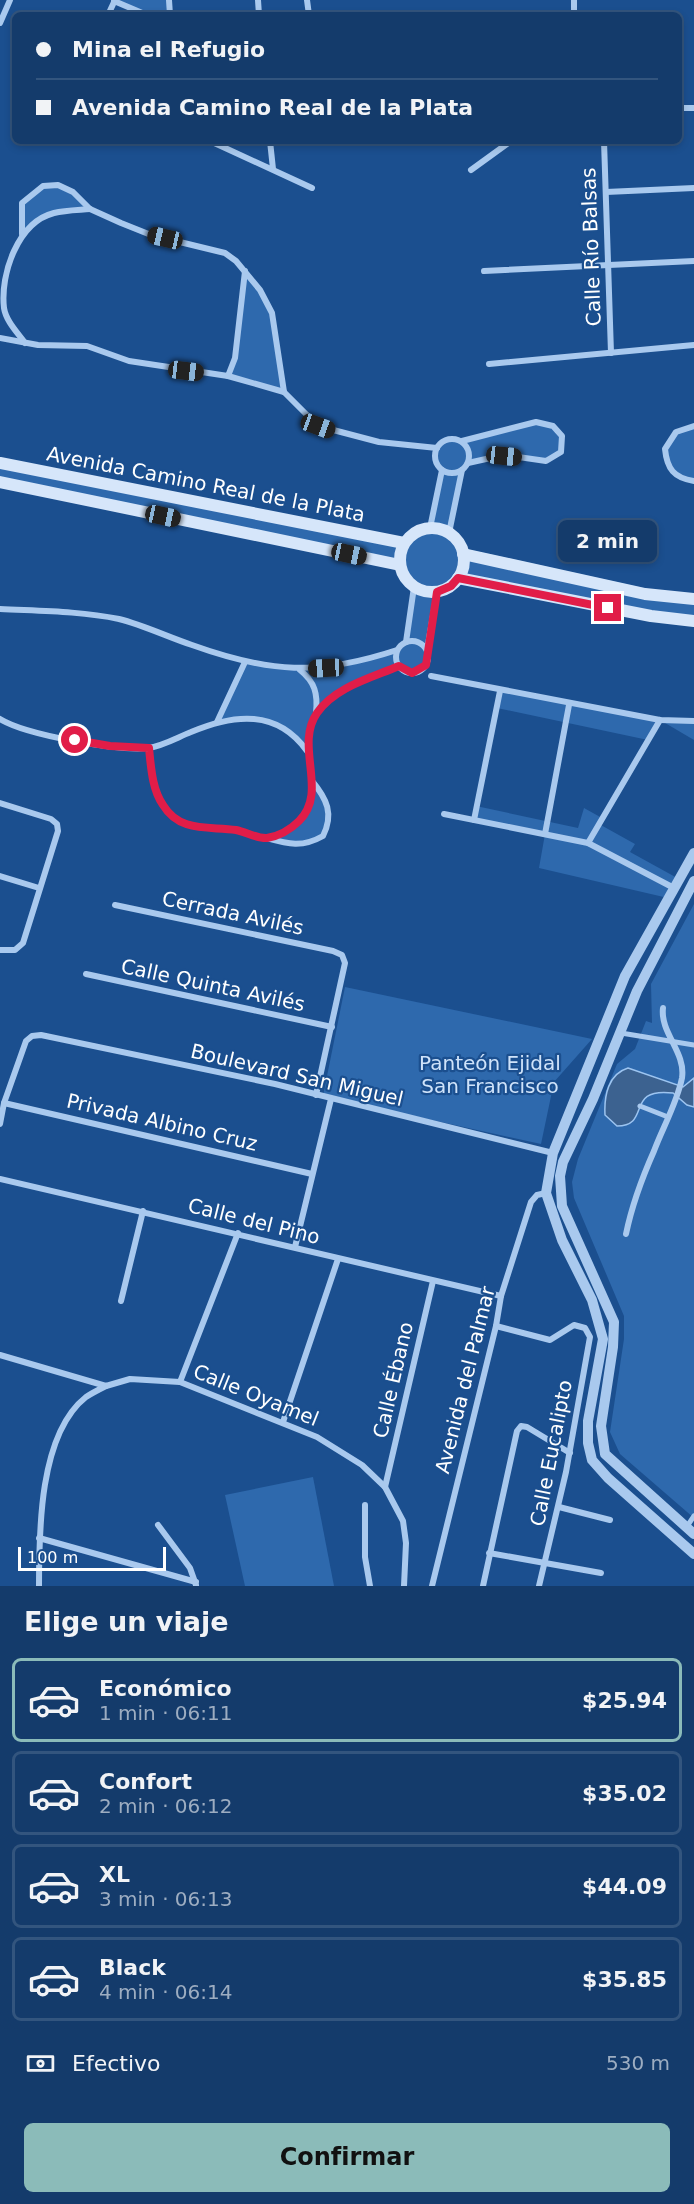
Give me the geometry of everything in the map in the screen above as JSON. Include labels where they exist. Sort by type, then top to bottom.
[{"type":"main road","name":"Avenida Camino Real de la Plata","points":[[0,462],[404,543]]},
{"type":"main road","name":"Avenida Camino Real de la Plata","points":[[0,482],[400,565]]},
{"type":"main road","points":[[430,528],[449,533],[457,540],[463,554],[463,568],[458,578],[451,586],[437,592],[414,587],[403,575],[400,565],[404,543],[411,535],[430,528]]},
{"type":"main road","points":[[463,554],[645,594],[694,599]]},
{"type":"main road","points":[[458,578],[651,616],[694,621]]},
{"type":"street","points":[[0,23],[10,0]]},
{"type":"street","points":[[115,0],[141,12]]},
{"type":"street","points":[[217,144],[312,188]]},
{"type":"street","points":[[270,144],[273,169]]},
{"type":"street","points":[[471,170],[507,144]]},
{"type":"street","name":"Calle Río Balsas","points":[[604,144],[610,353]]},
{"type":"street","points":[[22,234],[22,203],[43,186],[58,185],[73,192],[90,209],[151,235],[225,253],[245,271],[260,290],[272,313],[284,392]]},
{"type":"street","points":[[606,192],[694,188]]},
{"type":"street","points":[[25,343],[9,321],[4,308],[2,292],[6,271],[22,234],[52,213],[90,209]]},
{"type":"street","points":[[484,271],[694,261]]},
{"type":"street","points":[[228,376],[235,358],[245,271]]},
{"type":"street","points":[[0,338],[25,343],[87,346],[129,361],[228,376],[284,392],[318,426],[379,442],[437,448]]},
{"type":"street","points":[[489,364],[694,345]]},
{"type":"street","points":[[449,533],[462,470],[468,463],[480,458],[504,456],[546,461],[552,459],[563,447],[562,436],[553,426],[536,422],[462,441],[445,440],[437,448],[435,459],[442,470],[452,473],[462,470]]},
{"type":"street","points":[[694,426],[676,432],[664,449],[666,464],[675,476],[694,481]]},
{"type":"street","points":[[462,441],[469,450],[468,463]]},
{"type":"street","points":[[430,528],[442,470]]},
{"type":"street","points":[[0,609],[73,613],[119,619],[244,662],[299,669],[357,663],[397,650],[406,642],[414,587]]},
{"type":"street","points":[[397,650],[399,666],[407,672],[417,672],[428,661],[427,650],[437,592]]},
{"type":"street","points":[[406,642],[420,643],[427,650]]},
{"type":"street","points":[[218,722],[244,662]]},
{"type":"street","points":[[316,714],[351,685],[399,666]]},
{"type":"street","points":[[265,838],[287,831],[301,820],[310,802],[312,781],[307,751],[316,714],[315,688],[309,677],[299,669]]},
{"type":"street","points":[[431,676],[569,705],[660,720],[694,720]]},
{"type":"street","points":[[474,820],[500,691]]},
{"type":"street","points":[[545,834],[569,705]]},
{"type":"street","points":[[0,719],[10,725],[58,736],[110,746],[149,748],[218,722],[245,718],[264,720],[296,736],[307,751]]},
{"type":"street","points":[[588,843],[660,720]]},
{"type":"street","points":[[149,748],[154,782],[163,806],[180,822],[202,830],[232,830],[297,846],[310,844],[323,836],[330,814],[327,802],[312,781]]},
{"type":"street","points":[[0,803],[51,819],[57,824],[58,831],[23,943],[15,950],[0,950]]},
{"type":"street","points":[[444,814],[588,843],[674,888]]},
{"type":"street","points":[[694,853],[625,976],[553,1153],[546,1193],[549,1208],[568,1254],[592,1300],[603,1339],[588,1421],[588,1443],[592,1460],[608,1478],[694,1554]]},
{"type":"street","points":[[0,876],[39,888]]},
{"type":"street","points":[[694,881],[637,991],[621,1033],[563,1161],[560,1176],[562,1206],[614,1322],[613,1347],[601,1426],[604,1454],[690,1531],[694,1516]]},
{"type":"street","name":"Cerrada Avilés","points":[[115,905],[333,951],[342,955],[345,963],[332,1027]]},
{"type":"street","name":"Calle Quinta Avilés","points":[[86,975],[332,1027]]},
{"type":"street","points":[[627,1234],[639,1190],[682,1077],[682,1063],[664,1024],[663,1008]]},
{"type":"street","points":[[316,1095],[332,1027]]},
{"type":"street","points":[[621,1033],[694,1045]]},
{"type":"street","name":"Boulevard San Miguel","points":[[4,1103],[26,1041],[32,1036],[41,1035],[316,1095],[553,1153]]},
{"type":"street","points":[[295,1247],[331,1099]]},
{"type":"street","points":[[0,1124],[4,1103]]},
{"type":"street","name":"Privada Albino Cruz","points":[[4,1103],[312,1174]]},
{"type":"street","points":[[640,1107],[668,1118]]},
{"type":"street","name":"Calle del Pino","points":[[0,1179],[501,1296]]},
{"type":"street","name":"Avenida del Palmar","points":[[432,1586],[496,1326],[501,1296],[531,1202],[537,1195],[546,1193]]},
{"type":"street","points":[[121,1301],[143,1211]]},
{"type":"street","points":[[180,1382],[238,1233]]},
{"type":"street","points":[[568,1254],[581,1248]]},
{"type":"street","points":[[283,1422],[338,1259]]},
{"type":"street","name":"Calle Ébano","points":[[386,1487],[433,1281]]},
{"type":"street","name":"Calle Eucalipto","points":[[496,1326],[550,1340],[574,1325],[585,1328],[590,1337],[559,1507],[539,1586]]},
{"type":"street","name":"Calle Oyamel","points":[[0,1355],[106,1386],[130,1379],[180,1382],[283,1422],[339,1449],[362,1465],[386,1487],[403,1521],[406,1543],[404,1586]]},
{"type":"street","points":[[39,1586],[39,1538],[45,1481],[57,1442],[85,1398],[106,1386]]},
{"type":"street","points":[[483,1586],[517,1431],[521,1426],[527,1427],[570,1453]]},
{"type":"street","points":[[365,1505],[365,1557],[370,1586]]},
{"type":"street","points":[[559,1507],[610,1520]]},
{"type":"street","points":[[158,1525],[190,1568],[196,1584]]},
{"type":"street","points":[[39,1538],[196,1584]]},
{"type":"street","points":[[489,1553],[602,1573]]},
{"type":"green space","points":[[115,0],[169,0],[170,12],[141,12]]},
{"type":"green space","points":[[58,185],[73,192],[90,209],[52,213],[22,234],[22,203],[43,186]]},
{"type":"green space","points":[[245,271],[272,313],[284,392],[228,376],[235,357]]},
{"type":"green space","points":[[536,422],[560,431],[563,447],[552,459],[505,456],[482,459],[472,463],[463,470],[449,533],[462,548],[694,599],[694,621],[458,578],[447,588],[437,592],[426,665],[412,673],[398,666],[351,685],[316,714],[307,751],[298,740],[278,726],[256,721],[217,722],[245,662],[326,668],[397,650],[406,642],[414,587],[403,575],[399,565],[0,482],[0,463],[404,543],[411,535],[430,527],[442,470],[435,459],[440,443],[450,438],[462,441]]},
{"type":"green space","points":[[694,426],[694,481],[683,479],[666,464],[671,438]]},
{"type":"green space","points":[[500,691],[660,720],[648,740],[497,708]]},
{"type":"green space","points":[[660,720],[694,721],[694,740]]},
{"type":"green space","points":[[312,781],[330,814],[323,836],[310,844],[265,838],[285,829],[299,818],[308,802]]},
{"type":"green space","points":[[476,806],[578,828],[584,808],[602,818],[599,824],[635,844],[630,852],[679,879],[668,898],[539,868],[545,834],[474,820]]},
{"type":"green space","points":[[694,904],[694,1518],[620,1454],[610,1432],[624,1339],[624,1316],[574,1198],[572,1182],[578,1159],[617,1064],[635,1049],[646,1021],[652,1023],[651,984]]},
{"type":"green space","name":"Panteón Ejidal San Francisco","points":[[345,987],[592,1039],[554,1082],[541,1144],[323,1096]]},
{"type":"green space","points":[[313,1477],[334,1586],[245,1586],[225,1495]]},
{"type":"shaded area","points":[[628,1068],[683,1087],[694,1078],[694,1107],[687,1105],[673,1093],[658,1093],[648,1096],[643,1101],[634,1120],[617,1126],[605,1115],[605,1100],[612,1080]]},
{"type":"route","points":[[75,740],[110,746],[149,748],[154,782],[163,806],[180,822],[202,830],[225,829],[265,838],[287,831],[301,820],[310,802],[312,781],[307,751],[316,714],[331,699],[351,685],[399,666],[402,670],[412,673],[426,665],[437,592],[451,586],[458,578],[608,608]]}]
